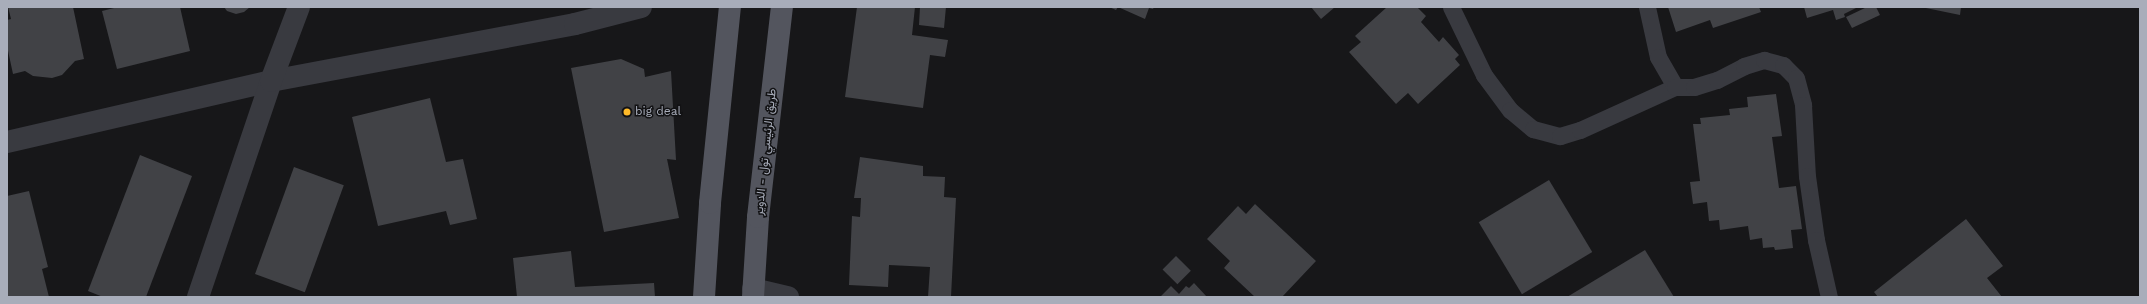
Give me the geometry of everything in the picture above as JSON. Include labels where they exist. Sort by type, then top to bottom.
[{"type":"main road","points":[[704,297],[710,203],[730,7]]},
{"type":"main road","name":"طريق الرئيسي تول - الدوير","points":[[753,293],[758,217],[782,7]]},
{"type":"street","points":[[198,297],[299,7]]},
{"type":"street","points":[[7,142],[272,81],[575,24],[641,7]]},
{"type":"street","points":[[753,293],[788,297]]},
{"type":"lane","points":[[1451,7],[1484,75],[1510,110],[1533,129],[1560,136],[1580,130],[1675,87],[1694,87],[1716,80],[1744,66],[1764,60],[1783,64],[1796,78],[1803,104],[1807,176],[1816,240],[1829,297]]},
{"type":"lane","points":[[1647,7],[1658,57],[1675,87]]},
{"type":"building","points":[[8,7],[73,7],[84,59],[75,61],[62,75],[52,78],[33,76],[25,71],[13,74],[7,46],[7,20],[11,19]]},
{"type":"building","points":[[118,7],[180,7],[190,51],[117,69],[102,11]]},
{"type":"building","points":[[224,7],[250,7],[244,12],[236,14],[227,11]]},
{"type":"building","points":[[857,7],[915,7],[912,35],[948,40],[945,57],[930,55],[923,108],[845,97]]},
{"type":"building","points":[[920,7],[946,7],[944,28],[919,25]]},
{"type":"building","points":[[1109,7],[1118,7],[1116,10]]},
{"type":"building","points":[[1118,7],[1154,7],[1153,9],[1149,8],[1145,19]]},
{"type":"building","points":[[1311,7],[1335,7],[1321,19]]},
{"type":"building","points":[[1387,7],[1417,7],[1426,16],[1421,22],[1439,42],[1443,37],[1459,55],[1455,59],[1460,65],[1418,104],[1408,93],[1396,104],[1349,52],[1361,42],[1355,36]]},
{"type":"building","points":[[1668,7],[1759,7],[1761,12],[1713,28],[1710,20],[1676,32]]},
{"type":"building","points":[[1804,7],[1858,7],[1844,14],[1845,17],[1836,20],[1833,10],[1807,18]]},
{"type":"building","points":[[1867,7],[1876,7],[1880,15],[1852,28],[1846,17]]},
{"type":"building","points":[[1921,7],[1961,7],[1960,15]]},
{"type":"building","points":[[621,59],[644,69],[645,77],[671,71],[676,160],[667,159],[679,218],[604,232],[571,68]]},
{"type":"building","points":[[1776,94],[1782,136],[1772,137],[1779,188],[1796,186],[1802,229],[1791,230],[1793,248],[1775,250],[1774,247],[1763,248],[1762,238],[1750,240],[1748,226],[1720,230],[1719,220],[1709,221],[1707,202],[1693,204],[1690,182],[1700,181],[1693,124],[1701,124],[1700,118],[1730,115],[1729,109],[1748,107],[1747,97]]},
{"type":"building","points":[[430,98],[446,162],[463,159],[477,219],[450,225],[446,211],[378,226],[352,117]]},
{"type":"building","points":[[140,155],[192,176],[146,297],[103,297],[88,291]]},
{"type":"building","points":[[860,157],[923,166],[923,176],[945,177],[944,197],[956,198],[951,297],[928,297],[930,267],[889,265],[888,287],[849,285],[852,216],[860,217],[861,198],[854,198]]},
{"type":"building","points":[[294,167],[344,185],[305,292],[255,274]]},
{"type":"building","points":[[1549,180],[1592,252],[1522,294],[1479,222]]},
{"type":"building","points":[[29,191],[48,267],[42,269],[49,297],[7,297],[7,196]]},
{"type":"building","points":[[1255,204],[1316,261],[1282,297],[1255,297],[1224,268],[1230,261],[1207,239],[1238,206],[1246,214]]},
{"type":"building","points":[[1966,219],[2003,266],[1987,278],[2002,297],[1878,297],[1874,292]]},
{"type":"building","points":[[1645,250],[1674,297],[1567,297]]},
{"type":"building","points":[[571,251],[575,287],[654,283],[655,297],[517,297],[513,258]]},
{"type":"building","points":[[1176,256],[1191,271],[1177,284],[1163,269]]},
{"type":"building","points":[[1194,283],[1207,297],[1160,297],[1171,286],[1179,294],[1186,286],[1189,288]]},
{"type":"place","name":"big deal","points":[[627,112]]}]
